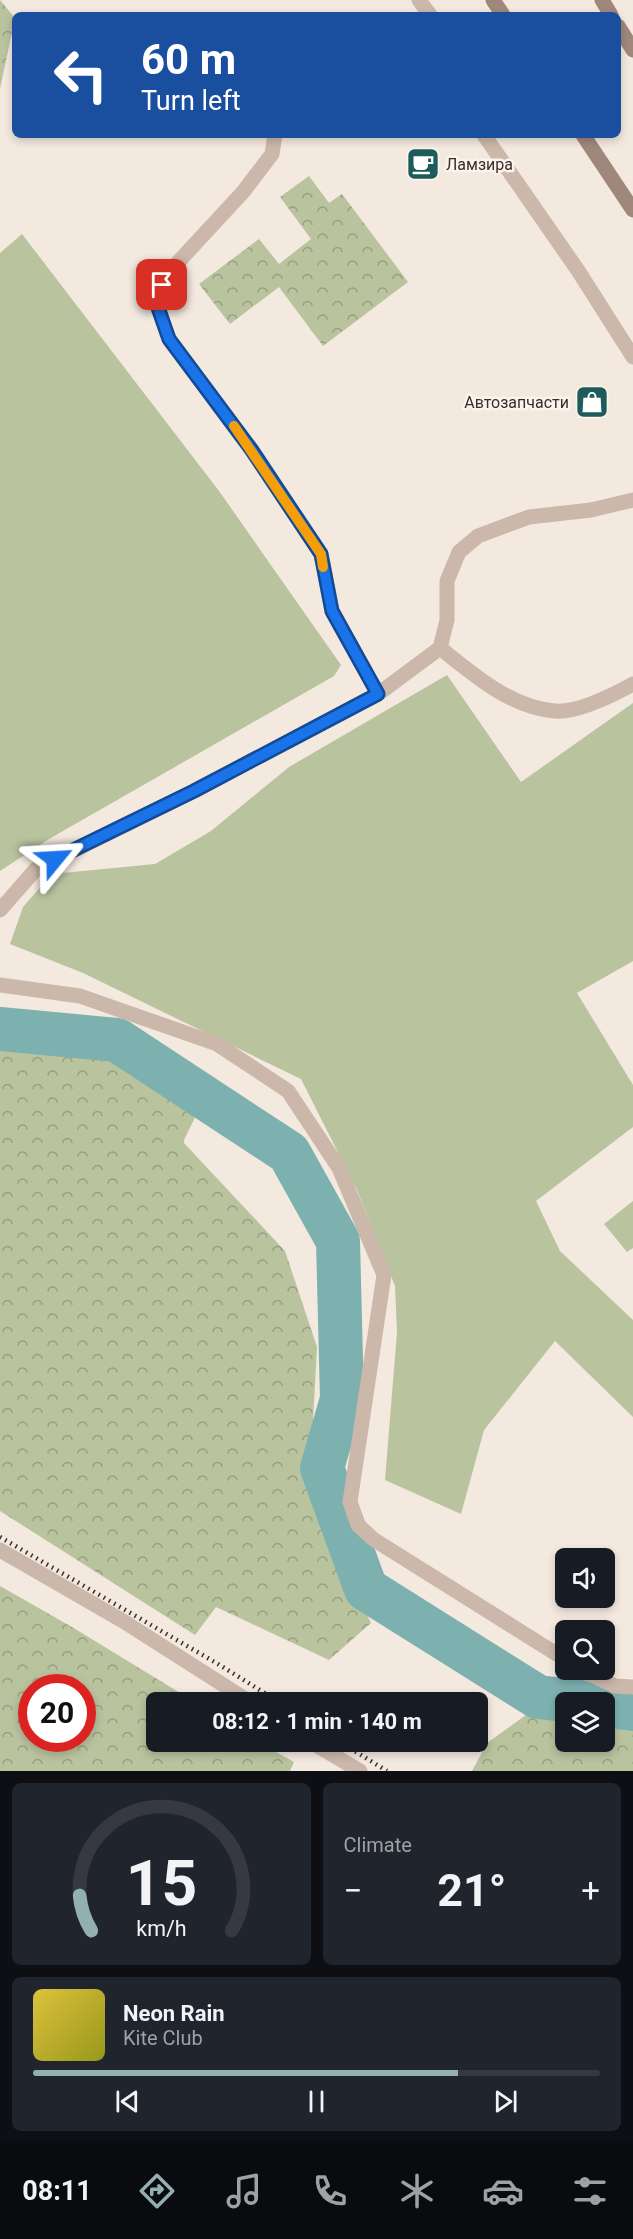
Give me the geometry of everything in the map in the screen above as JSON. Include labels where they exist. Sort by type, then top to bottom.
[{"type":"street","points":[[621,31],[633,50]]},
{"type":"street","points":[[274,138],[272,153],[243,192],[169,272],[155,299],[169,339],[251,449],[321,554],[332,611],[378,694]]},
{"type":"street","points":[[486,138],[579,272],[633,357]]},
{"type":"street","points":[[585,138],[633,210]]},
{"type":"street","points":[[0,910],[36,869],[194,791],[378,694],[440,648],[447,620],[447,581],[459,552],[478,536],[530,517],[591,510],[633,500]]},
{"type":"street","points":[[440,648],[473,675],[523,705],[557,712],[600,702],[633,684]]},
{"type":"street","points":[[0,985],[81,996],[217,1044],[288,1091],[339,1168],[384,1275],[350,1502],[358,1525],[373,1539],[555,1653]]},
{"type":"street","points":[[0,1550],[123,1621],[234,1692]]},
{"type":"street","points":[[602,1680],[615,1686],[633,1687]]},
{"type":"street","points":[[328,1752],[360,1771]]},
{"type":"green space","points":[[0,0],[12,14],[12,32],[0,89]]},
{"type":"green space","points":[[309,176],[329,203],[342,194],[408,282],[323,346],[279,287],[230,324],[199,284],[259,239],[279,264],[311,239],[280,197]]},
{"type":"green space","points":[[22,234],[219,491],[341,665],[334,676],[49,839],[0,871],[0,253]]},
{"type":"green space","points":[[447,675],[521,782],[633,703],[633,961],[577,993],[633,1085],[633,1127],[536,1201],[560,1251],[633,1320],[633,1417],[555,1341],[484,1430],[461,1514],[385,1480],[397,1332],[395,1286],[357,1190],[301,1079],[83,973],[10,944],[23,907],[52,874],[155,864],[211,831],[289,767]]},
{"type":"green space","points":[[0,1044],[114,1055],[206,1095],[183,1142],[285,1251],[317,1347],[310,1476],[357,1595],[371,1623],[329,1660],[216,1607],[195,1635],[0,1511]]},
{"type":"green space","points":[[633,1201],[633,1248],[627,1252],[604,1224]]},
{"type":"green space","points":[[0,1586],[179,1692],[146,1692],[146,1752],[276,1752],[294,1762],[290,1771],[0,1771]]},
{"type":"green space","points":[[537,1707],[555,1710],[555,1752],[615,1752],[615,1718],[633,1721],[633,1771],[472,1771],[482,1752],[488,1752],[488,1742]]},
{"type":"waterway","points":[[0,1029],[117,1040],[289,1153],[338,1241],[342,1399],[322,1468],[366,1589],[538,1697],[555,1699]]},
{"type":"waterway","points":[[615,1707],[633,1709]]},
{"type":"railway","points":[[0,1537],[263,1692]]},
{"type":"railway","points":[[356,1752],[387,1771]]},
{"type":"slow traffic","points":[[234,426],[321,554],[323,567]]},
{"type":"place","name":"Ламзира","points":[[423,164]]},
{"type":"place","name":"Автозапчасти","points":[[592,402]]},
{"type":"route","points":[[55,859],[194,791],[378,694],[332,611],[321,554],[251,449],[169,339],[155,299],[162,285]]}]
